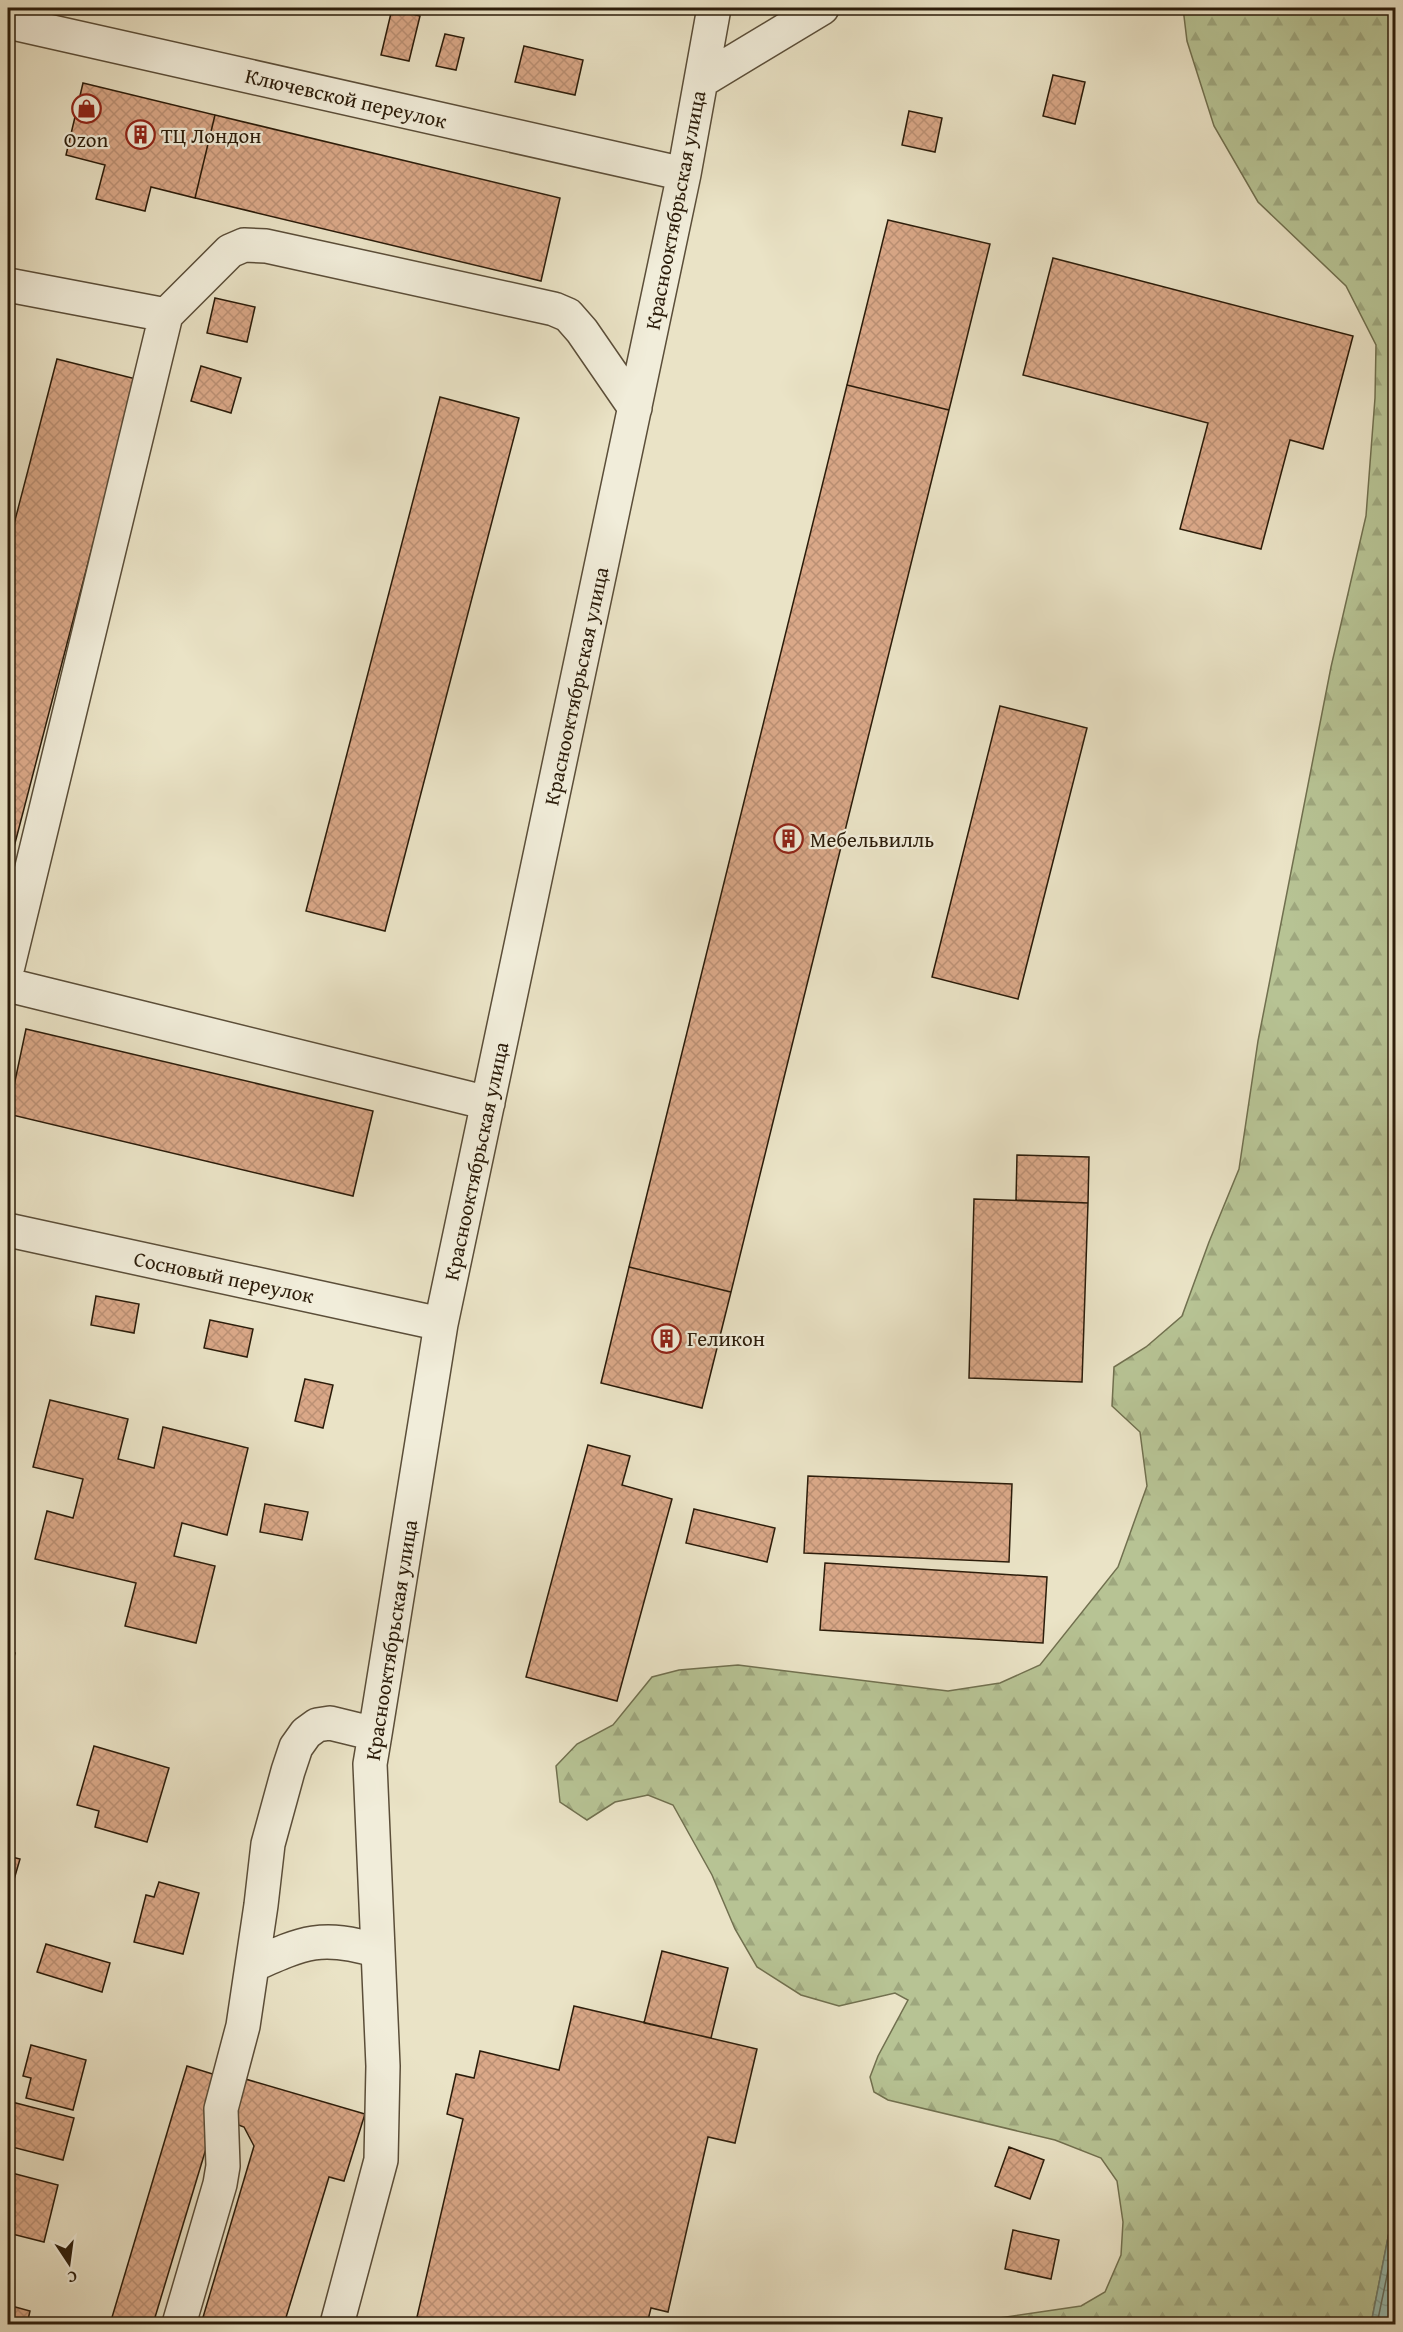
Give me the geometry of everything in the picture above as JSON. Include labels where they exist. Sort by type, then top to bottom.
[{"type":"street","name":"Краснооктябрьская улица","points":[[337,2325],[381,2160],[383,2066],[370,1764],[441,1324],[684,174],[714,8]]},
{"type":"street","points":[[701,81],[822,8]]},
{"type":"street","name":"Ключевской переулок","points":[[8,22],[684,174]]},
{"type":"street","points":[[8,966],[166,315],[230,251],[244,245],[266,246],[554,309],[568,315],[582,331],[635,408]]},
{"type":"street","points":[[8,285],[166,315]]},
{"type":"street","points":[[8,985],[488,1103]]},
{"type":"street","name":"Сосновый переулок","points":[[8,1230],[441,1324]]},
{"type":"street","points":[[179,2325],[220,2184],[223,2166],[221,2109],[243,2026],[268,1844],[296,1747],[306,1733],[317,1725],[330,1723],[375,1734]]},
{"type":"street","points":[[252,1965],[296,1947],[315,1942],[348,1942],[378,1951]]},
{"type":"green space","points":[[1183,8],[1395,8],[1395,2202],[1371,2324],[937,2324],[986,2320],[1081,2306],[1105,2292],[1121,2255],[1123,2222],[1117,2181],[1101,2158],[1055,2140],[888,2100],[874,2092],[870,2077],[878,2056],[908,2000],[895,1993],[839,2006],[801,1995],[757,1967],[735,1929],[712,1875],[673,1805],[648,1795],[615,1802],[587,1820],[560,1802],[556,1766],[577,1744],[613,1725],[652,1677],[679,1670],[738,1665],[948,1691],[1000,1683],[1040,1665],[1118,1567],[1147,1486],[1140,1432],[1112,1406],[1114,1367],[1146,1347],[1182,1316],[1239,1169],[1258,1041],[1331,667],[1366,516],[1375,398],[1376,345],[1346,286],[1258,202],[1214,126],[1187,41]]},
{"type":"water","points":[[1395,2202],[1395,2324],[1371,2324]]},
{"type":"building","points":[[234,8],[251,8],[250,12]]},
{"type":"building","points":[[1124,8],[1147,8],[1146,13]]},
{"type":"building","points":[[392,9],[420,16],[409,61],[381,55]]},
{"type":"building","points":[[445,34],[464,38],[456,70],[436,66]]},
{"type":"building","points":[[524,46],[583,60],[575,95],[515,82]]},
{"type":"building","points":[[1053,75],[1085,82],[1075,124],[1043,116]]},
{"type":"building","name":"ТЦ Лондон","points":[[83,83],[215,115],[195,198],[151,187],[145,211],[96,199],[105,165],[66,155]]},
{"type":"building","points":[[909,111],[942,118],[935,152],[902,145]]},
{"type":"building","points":[[215,115],[560,198],[541,281],[195,198]]},
{"type":"building","points":[[888,220],[990,244],[949,410],[847,385]]},
{"type":"building","points":[[1053,258],[1353,336],[1323,449],[1290,440],[1261,549],[1180,529],[1208,423],[1023,375]]},
{"type":"building","points":[[215,298],[255,307],[247,342],[207,333]]},
{"type":"building","points":[[57,359],[136,379],[8,870],[8,547]]},
{"type":"building","points":[[201,366],[241,378],[231,413],[191,401]]},
{"type":"building","name":"Мебельвилль","points":[[847,385],[949,410],[731,1292],[629,1267]]},
{"type":"building","points":[[440,397],[519,418],[385,931],[306,911]]},
{"type":"building","points":[[1000,706],[1087,728],[1018,999],[932,977]]},
{"type":"building","points":[[26,1029],[373,1111],[353,1196],[8,1114]]},
{"type":"building","points":[[1017,1155],[1089,1157],[1088,1203],[1016,1200]]},
{"type":"building","points":[[974,1199],[1088,1203],[1082,1382],[969,1378]]},
{"type":"building","name":"Геликон","points":[[629,1267],[731,1292],[702,1408],[601,1383]]},
{"type":"building","points":[[96,1296],[139,1304],[134,1333],[91,1325]]},
{"type":"building","points":[[210,1320],[253,1329],[247,1357],[204,1348]]},
{"type":"building","points":[[305,1379],[333,1385],[323,1428],[295,1421]]},
{"type":"building","points":[[50,1400],[128,1419],[118,1459],[154,1468],[163,1427],[248,1448],[227,1535],[182,1523],[174,1556],[215,1566],[196,1643],[125,1626],[136,1583],[35,1559],[47,1511],[73,1518],[83,1479],[33,1467]]},
{"type":"building","points":[[588,1445],[630,1456],[622,1485],[672,1499],[617,1701],[526,1677]]},
{"type":"building","points":[[808,1476],[1012,1484],[1009,1562],[804,1553]]},
{"type":"building","points":[[265,1504],[308,1512],[302,1540],[260,1532]]},
{"type":"building","points":[[694,1509],[775,1528],[767,1562],[686,1543]]},
{"type":"building","points":[[825,1563],[1047,1577],[1043,1643],[820,1630]]},
{"type":"building","points":[[8,1651],[15,1653],[8,1680]]},
{"type":"building","points":[[94,1746],[169,1768],[147,1842],[95,1827],[99,1811],[77,1805]]},
{"type":"building","points":[[8,1856],[20,1859],[8,1900]]},
{"type":"building","points":[[159,1882],[199,1893],[183,1954],[134,1942],[146,1895],[154,1897]]},
{"type":"building","points":[[46,1944],[110,1963],[102,1992],[37,1972]]},
{"type":"building","points":[[662,1951],[728,1968],[711,2038],[644,2023]]},
{"type":"building","points":[[574,2006],[757,2049],[735,2143],[708,2137],[668,2312],[651,2308],[647,2324],[450,2324],[417,2317],[463,2119],[447,2114],[456,2074],[474,2078],[480,2051],[559,2070]]},
{"type":"building","points":[[31,2045],[86,2060],[73,2110],[26,2098],[31,2078],[23,2076]]},
{"type":"building","points":[[187,2066],[219,2076],[208,2142],[153,2324],[110,2324]]},
{"type":"building","points":[[242,2078],[365,2114],[344,2181],[329,2177],[284,2324],[201,2324],[254,2146],[244,2127],[228,2121]]},
{"type":"building","points":[[12,2102],[74,2118],[63,2160],[8,2146],[8,2120]]},
{"type":"building","points":[[1009,2147],[1044,2160],[1030,2199],[995,2186]]},
{"type":"building","points":[[8,2172],[58,2185],[44,2242],[8,2233]]},
{"type":"building","points":[[1013,2230],[1059,2240],[1051,2279],[1005,2269]]},
{"type":"building","points":[[8,2305],[30,2311],[27,2324],[8,2324]]},
{"type":"place","name":"Ozon","points":[[86,108]]},
{"type":"place","name":"ТЦ Лондон","points":[[140,135]]},
{"type":"place","name":"Мебельвилль","points":[[789,839]]},
{"type":"place","name":"Геликон","points":[[666,1338]]}]
